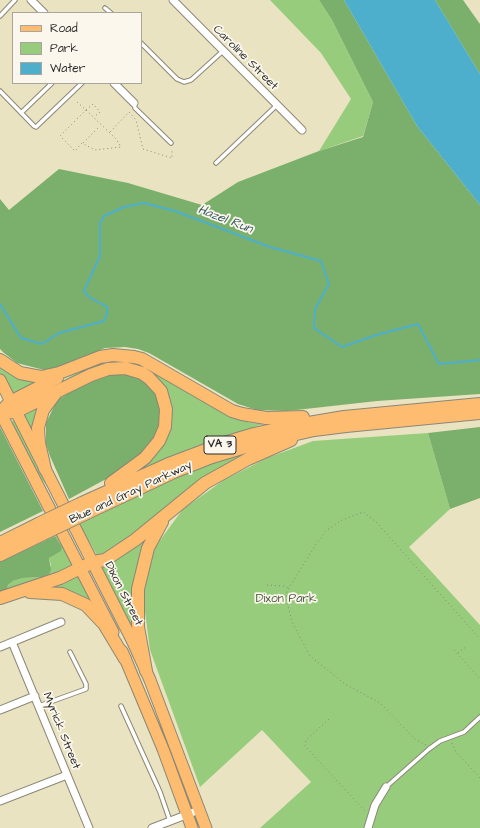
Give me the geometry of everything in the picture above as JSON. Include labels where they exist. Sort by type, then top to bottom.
[{"type":"highway","points":[[0,360],[14,370],[31,376],[50,376],[100,357],[123,355],[142,360],[232,411],[242,414],[266,418],[366,415]]},
{"type":"highway","points":[[13,407],[73,368]]},
{"type":"highway","points":[[0,412],[57,392],[98,372],[108,369],[125,368],[134,370],[149,378],[161,391],[166,409],[165,427],[163,434],[154,449],[136,466],[84,508]]},
{"type":"highway","points":[[45,469],[38,443],[38,428],[43,410],[57,392]]},
{"type":"highway","name":"Blue and Gray Parkway","points":[[0,555],[41,529],[171,463],[224,443],[285,426],[366,415],[480,404]]},
{"type":"highway","name":"Blue and Gray Parkway","points":[[84,508],[212,457],[256,443],[314,430],[480,413]]},
{"type":"highway","points":[[4,597],[60,578],[93,562],[105,560],[124,548],[193,492],[228,470],[314,430]]},
{"type":"highway","points":[[146,671],[138,627],[138,589],[148,548],[169,512]]},
{"type":"highway","name":"Blue and Gray Parkway","points":[[0,543],[41,529]]},
{"type":"highway","points":[[4,597],[45,592],[62,594],[78,600],[98,617],[125,659]]},
{"type":"main road","name":"Dixon Street","points":[[0,380],[93,562],[146,671],[206,828]]},
{"type":"main road","name":"Dixon Street","points":[[0,412],[116,636],[163,749],[192,828]]},
{"type":"street","points":[[31,0],[43,12]]},
{"type":"street","name":"Caroline Street","points":[[173,0],[302,130]]},
{"type":"street","points":[[115,84],[134,103]]},
{"type":"street","points":[[0,647],[61,622]]},
{"type":"street","name":"Myrick Street","points":[[12,642],[89,828]]},
{"type":"street","points":[[0,710],[35,696]]},
{"type":"street","points":[[0,801],[67,774]]},
{"type":"street","points":[[368,828],[371,814],[386,786]]},
{"type":"street","points":[[152,828],[199,810]]},
{"type":"lane","points":[[0,16],[15,0]]},
{"type":"lane","points":[[105,8],[110,12]]},
{"type":"lane","points":[[142,44],[177,79],[184,82],[191,80],[223,51]]},
{"type":"lane","points":[[21,113],[51,84]]},
{"type":"lane","points":[[0,91],[36,127],[81,84]]},
{"type":"lane","points":[[134,103],[135,108],[172,143]]},
{"type":"lane","points":[[216,163],[277,105]]},
{"type":"lane","points":[[39,706],[86,689],[86,684],[70,652]]},
{"type":"lane","points":[[121,706],[157,785],[170,821]]},
{"type":"lane","points":[[386,786],[440,741],[464,732],[480,718]]},
{"type":"path","points":[[78,102],[121,147],[95,150],[82,144]]},
{"type":"path","points":[[94,118],[100,112],[93,104],[60,136],[75,151],[101,125]]},
{"type":"path","points":[[109,133],[129,112],[136,120],[143,149],[172,158],[172,143]]},
{"type":"path","points":[[430,749],[426,744],[411,735],[380,703],[345,684],[310,656],[293,624],[285,594],[316,544],[327,530],[342,520],[363,512],[376,522],[480,639]]},
{"type":"path","points":[[267,585],[283,586],[288,588]]},
{"type":"path","points":[[458,654],[467,646]]},
{"type":"path","points":[[454,650],[480,678]]},
{"type":"path","points":[[329,719],[306,740],[305,746],[355,802],[371,814]]},
{"type":"path","points":[[452,742],[456,752],[480,778]]},
{"type":"green space","points":[[270,0],[319,0],[332,20],[373,102],[363,136],[319,151],[351,99],[321,53]]},
{"type":"green space","points":[[319,0],[344,0],[417,126],[480,205],[480,394],[377,401],[287,411],[257,410],[238,404],[149,353],[138,349],[125,347],[105,348],[69,364],[44,370],[17,363],[4,353],[0,349],[0,199],[9,210],[59,169],[128,183],[202,205],[238,182],[319,151],[363,137],[373,102],[332,20]]},
{"type":"green space","points":[[435,0],[463,0],[480,24],[480,74]]},
{"type":"green space","points":[[111,360],[138,363],[227,415],[251,423],[263,424],[196,447],[143,469],[141,466],[152,377],[20,403],[92,365]]},
{"type":"green space","points":[[0,365],[44,380],[12,396],[0,373]]},
{"type":"green space","points":[[114,372],[135,375],[159,393],[164,422],[146,451],[121,471],[69,499],[46,444],[46,423],[57,400],[95,377]]},
{"type":"green space","points":[[40,404],[34,440],[22,414]]},
{"type":"green space","points":[[13,419],[48,485],[47,486],[37,474],[19,439],[12,423]]},
{"type":"green space","points":[[0,427],[43,511],[0,532]]},
{"type":"green space","points":[[480,427],[480,498],[450,509],[428,433]]},
{"type":"green space","name":"Dixon Park","points":[[428,433],[450,509],[409,547],[480,625],[480,828],[260,828],[311,782],[262,730],[200,787],[150,650],[143,597],[152,551],[183,509],[224,480],[267,458],[313,441]]},
{"type":"green space","points":[[257,448],[118,547],[98,557],[79,524],[176,477],[230,456]]},
{"type":"green space","points":[[155,527],[134,586],[132,605],[136,638],[101,566]]},
{"type":"green space","points":[[58,534],[75,567],[7,590],[8,585],[13,581],[23,578],[44,577],[51,565],[49,558],[62,547],[55,536]]},
{"type":"green space","points":[[55,536],[62,547],[61,551],[49,558],[51,570],[49,574],[44,577],[23,578],[13,581],[8,585],[7,590],[0,595],[0,562]]},
{"type":"green space","points":[[78,573],[97,609],[50,587]]},
{"type":"water","points":[[344,0],[435,0],[480,74],[480,205],[417,126]]},
{"type":"waterway","name":"Hazel Run","points":[[0,304],[21,338],[42,344],[59,333],[104,321],[107,314],[107,307],[89,297],[84,291],[100,256],[100,223],[104,216],[124,207],[144,203],[175,211],[270,247],[321,261],[329,284],[315,309],[314,328],[342,347],[376,335],[418,324],[439,364],[480,360]]}]
